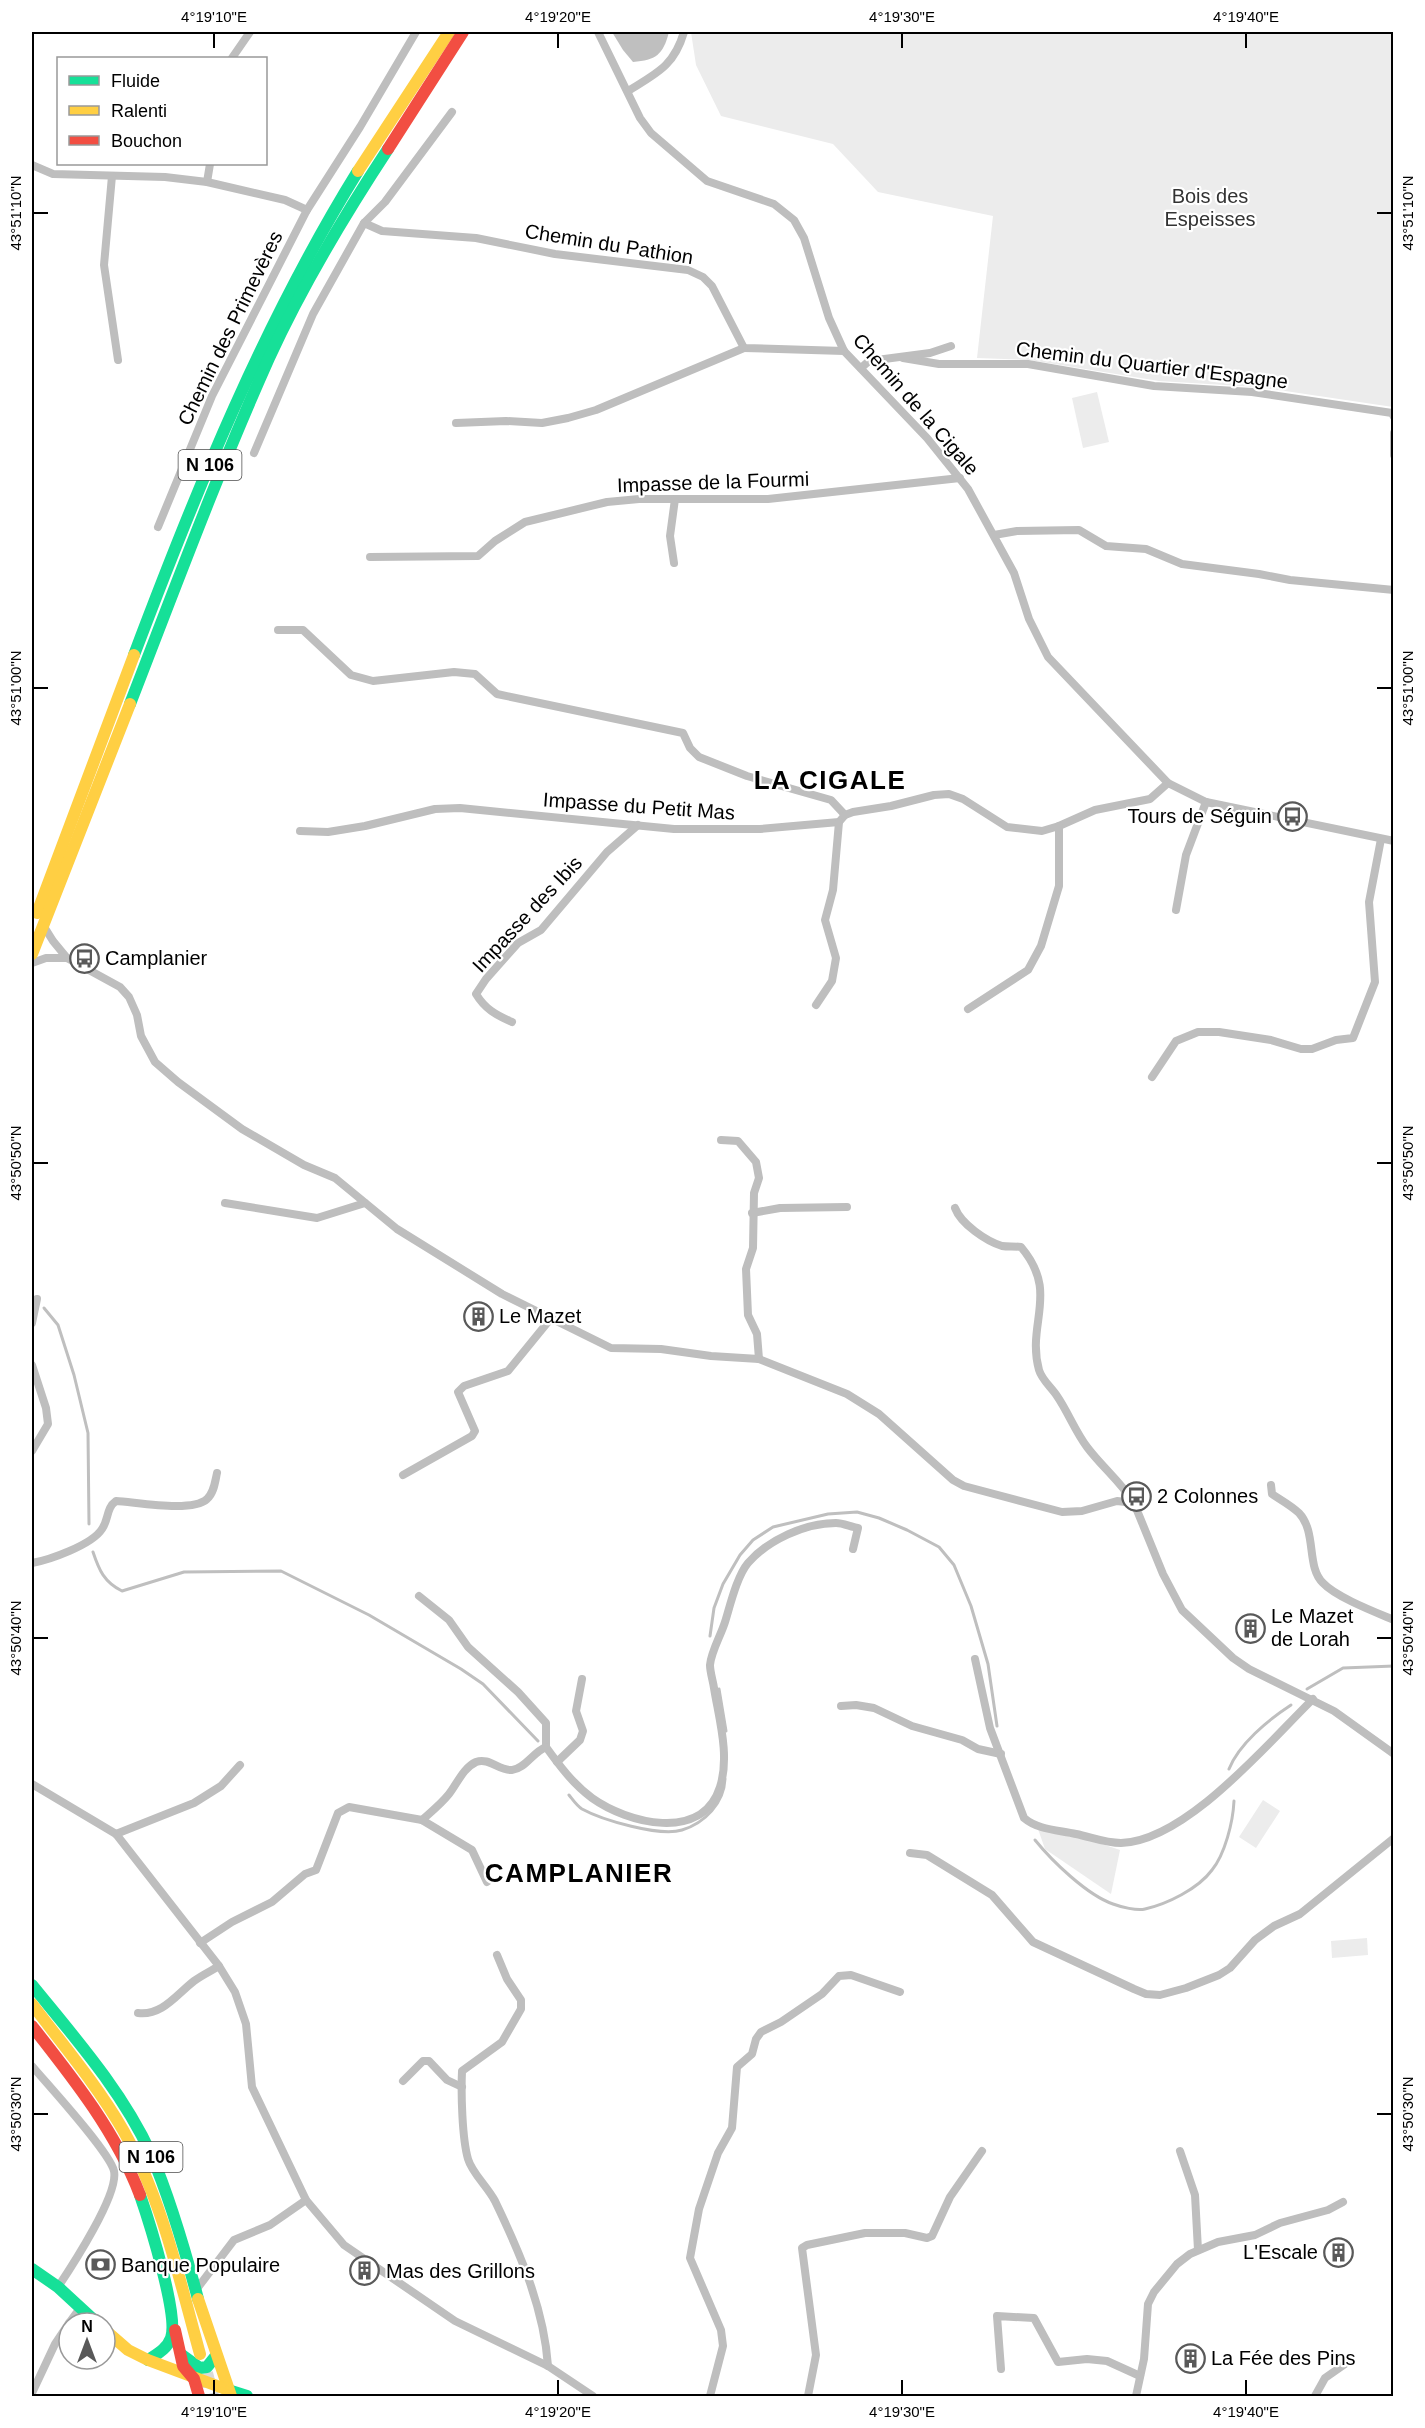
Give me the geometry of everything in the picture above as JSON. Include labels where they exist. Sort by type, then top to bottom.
[{"type":"main road","name":"N 106","points":[[32,954],[35,921],[171,560],[225,427],[258,355],[321,234],[447,32]]},
{"type":"main road","name":"N 106","points":[[35,921],[270,357],[352,204],[463,32]]},
{"type":"main road","name":"N 106","points":[[32,1985],[107,2080],[130,2115],[150,2154],[174,2217],[215,2357],[229,2393]]},
{"type":"main road","name":"N 106","points":[[32,2004],[96,2088],[123,2130],[139,2162],[162,2220],[200,2354]]},
{"type":"main road","points":[[32,2026],[83,2093],[120,2150],[150,2227],[183,2366],[194,2379],[199,2397]]},
{"type":"main road","points":[[32,2269],[58,2287],[83,2311]]},
{"type":"main road","points":[[148,2360],[167,2347],[172,2340],[174,2325]]},
{"type":"main road","points":[[117,2340],[128,2350],[148,2360],[229,2393],[246,2397]]},
{"type":"main road","points":[[182,2355],[200,2368],[207,2367],[215,2357]]},
{"type":"street","points":[[233,57],[250,32]]},
{"type":"street","name":"Chemin des Primevères","points":[[158,527],[212,396],[307,210],[360,127],[416,32]]},
{"type":"street","name":"Chemin de la Cigale","points":[[598,32],[640,118],[651,133],[707,181],[774,204],[794,220],[804,238],[829,318],[844,351],[927,438],[960,478],[1014,573],[1029,620],[1048,657],[1168,783],[1206,801],[1394,841]]},
{"type":"street","points":[[628,91],[661,71],[671,61],[679,49],[684,32]]},
{"type":"street","points":[[254,453],[313,314],[364,223],[385,202],[452,112]]},
{"type":"street","points":[[32,165],[53,174],[165,177],[207,182],[285,200],[307,210]]},
{"type":"street","points":[[207,182],[210,165]]},
{"type":"street","points":[[112,176],[104,266],[118,360]]},
{"type":"street","name":"Chemin du Pathion","points":[[364,223],[382,231],[476,238],[555,254],[688,270],[703,277],[712,286],[744,348]]},
{"type":"street","points":[[861,368],[869,361],[903,358],[951,346]]},
{"type":"street","points":[[456,423],[506,421],[542,423],[568,418],[596,410],[744,348],[844,351]]},
{"type":"street","name":"Chemin du Quartier d'Espagne","points":[[903,358],[939,364],[1028,364],[1154,386],[1252,392],[1392,413],[1394,417]]},
{"type":"street","points":[[1394,434],[1394,455]]},
{"type":"street","name":"Impasse de la Fourmi","points":[[370,557],[478,556],[495,541],[525,522],[607,502],[768,499],[960,478]]},
{"type":"street","points":[[674,563],[670,536],[675,499]]},
{"type":"street","points":[[994,535],[1017,531],[1079,530],[1106,546],[1146,549],[1182,564],[1290,580],[1394,590]]},
{"type":"street","points":[[278,630],[303,630],[351,675],[373,681],[454,672],[475,674],[497,694],[682,733],[690,748],[699,757],[747,776],[831,800],[842,819],[832,890],[825,920],[836,958],[832,981],[816,1005]]},
{"type":"street","name":"Impasse du Petit Mas","points":[[300,831],[328,832],[365,826],[435,809],[460,808],[674,829],[760,829],[842,819],[853,812],[949,794],[963,799],[1007,827],[1035,831],[1059,826],[1095,810],[1150,799],[1168,783]]},
{"type":"street","points":[[1176,910],[1186,855],[1206,801]]},
{"type":"street","name":"Impasse des Ibis","points":[[512,1022],[493,1014],[476,994],[486,979],[518,943],[541,930],[607,852],[638,825]]},
{"type":"street","points":[[968,1009],[1028,970],[1041,946],[1059,886],[1059,826]]},
{"type":"street","points":[[1152,1077],[1176,1041],[1198,1032],[1220,1032],[1271,1040],[1301,1049],[1312,1049],[1336,1040],[1353,1038],[1375,982],[1369,902],[1381,839]]},
{"type":"street","points":[[35,921],[67,958],[120,987],[129,997],[138,1015],[141,1036],[155,1062],[178,1082],[243,1129],[304,1165],[335,1178],[397,1229],[502,1294],[611,1348],[661,1349],[711,1356],[759,1359],[847,1394],[879,1414],[954,1480],[964,1486],[1062,1512],[1082,1511],[1117,1502],[1134,1503]]},
{"type":"street","points":[[32,963],[46,958],[67,958]]},
{"type":"street","points":[[721,1140],[738,1141],[756,1162],[759,1178],[753,1193],[753,1248],[746,1269],[748,1315],[757,1334],[759,1359]]},
{"type":"street","points":[[225,1203],[316,1218],[365,1203]]},
{"type":"street","points":[[752,1213],[780,1208],[847,1207]]},
{"type":"street","points":[[955,1208],[962,1222],[972,1229],[1003,1246],[1021,1247],[1028,1255],[1042,1291],[1036,1339],[1039,1370],[1088,1448],[1125,1489],[1134,1503],[1163,1574],[1182,1610],[1233,1658],[1249,1669],[1334,1711],[1394,1754]]},
{"type":"street","points":[[32,1323],[37,1299]]},
{"type":"street","points":[[403,1475],[472,1436],[475,1431],[458,1392],[464,1386],[508,1371],[552,1317]]},
{"type":"street","points":[[32,1365],[46,1407],[48,1424],[32,1451]]},
{"type":"street","points":[[32,1563],[50,1559],[90,1540],[102,1529],[110,1505],[116,1501],[177,1506],[191,1506],[205,1502],[210,1496],[217,1473]]},
{"type":"street","points":[[1271,1485],[1272,1494],[1299,1513],[1308,1528],[1316,1573],[1323,1583],[1364,1608],[1394,1620]]},
{"type":"street","points":[[541,1749],[557,1762],[591,1798],[638,1820],[668,1823],[690,1819],[712,1802],[720,1788],[723,1752],[710,1664],[746,1565],[769,1543],[797,1530],[836,1523],[858,1528],[853,1549]]},
{"type":"street","points":[[419,1596],[449,1620],[468,1647],[518,1692],[546,1722],[541,1749],[520,1768],[510,1771],[484,1761],[476,1762],[466,1769],[449,1794],[422,1820]]},
{"type":"street","points":[[975,1659],[990,1728],[1024,1818],[1030,1823],[1107,1842],[1130,1842],[1151,1835],[1188,1817],[1219,1791],[1313,1699]]},
{"type":"street","points":[[557,1762],[580,1740],[583,1731],[576,1711],[582,1678]]},
{"type":"street","points":[[841,1706],[856,1705],[874,1708],[912,1726],[962,1740],[978,1749],[1001,1754]]},
{"type":"street","points":[[116,1834],[194,1803],[221,1786],[240,1765]]},
{"type":"street","points":[[32,1784],[116,1834],[219,1966],[235,1992],[246,2025],[252,2087],[306,2200],[344,2245],[455,2321],[548,2367],[593,2397]]},
{"type":"street","points":[[200,1943],[232,1922],[272,1902],[305,1874],[316,1870],[338,1812],[349,1807],[422,1820],[472,1850],[487,1882]]},
{"type":"street","points":[[910,1853],[927,1855],[992,1895],[1033,1941],[1146,1994],[1160,1995],[1186,1988],[1219,1975],[1230,1968],[1255,1940],[1274,1926],[1300,1914],[1394,1838]]},
{"type":"street","points":[[497,1955],[507,1979],[521,2000],[521,2009],[502,2042],[462,2071],[468,2159],[475,2174],[484,2182],[494,2199],[524,2264],[546,2340],[548,2367]]},
{"type":"street","points":[[138,2013],[149,2014],[168,2005],[196,1980],[219,1966]]},
{"type":"street","points":[[710,2397],[723,2346],[721,2330],[690,2258],[699,2209],[718,2153],[732,2128],[737,2067],[755,2054],[756,2039],[761,2032],[781,2022],[822,1994],[839,1976],[851,1975],[900,1992]]},
{"type":"street","points":[[404,2081],[423,2061],[429,2061],[447,2080],[462,2087]]},
{"type":"street","points":[[32,2066],[101,2149],[114,2171],[109,2198],[58,2287]]},
{"type":"street","points":[[808,2397],[816,2355],[802,2248],[805,2245],[834,2238],[865,2233],[905,2233],[927,2238],[932,2236],[950,2197],[982,2151]]},
{"type":"street","points":[[1180,2151],[1195,2194],[1198,2250]]},
{"type":"street","points":[[196,2290],[234,2240],[270,2225],[306,2200]]},
{"type":"street","points":[[1136,2397],[1148,2304],[1154,2292],[1177,2264],[1198,2250],[1218,2242],[1255,2235],[1280,2223],[1328,2210],[1342,2202]]},
{"type":"street","points":[[1001,2369],[997,2316],[1034,2318],[1058,2362],[1107,2361],[1140,2376]]},
{"type":"street","points":[[32,2393],[57,2341]]},
{"type":"street","points":[[1315,2397],[1325,2378],[1345,2364]]},
{"type":"green space","name":"Bois des Espeisses","points":[[691,32],[1393,32],[1393,407],[1258,387],[1159,381],[1030,360],[977,358],[993,216],[878,192],[833,144],[721,116],[696,65]]},
{"type":"green space","points":[[1097,392],[1109,442],[1083,448],[1072,398]]},
{"type":"green space","points":[[1263,1800],[1280,1811],[1256,1848],[1239,1837]]},
{"type":"green space","points":[[1038,1829],[1084,1838],[1120,1850],[1111,1894],[1045,1849]]},
{"type":"green space","points":[[1367,1938],[1368,1955],[1332,1958],[1331,1941]]},
{"type":"shaded area","points":[[612,32],[669,32],[664,46],[657,55],[647,60],[633,62]]},
{"type":"waterway","points":[[44,1308],[58,1325],[74,1375],[88,1433],[89,1524]]},
{"type":"waterway","points":[[710,1636],[714,1608],[723,1584],[740,1555],[753,1540],[773,1527],[828,1514],[857,1512],[879,1518],[939,1547],[954,1565],[971,1606],[988,1664],[997,1726]]},
{"type":"waterway","points":[[93,1552],[103,1575],[122,1591],[184,1572],[281,1571],[369,1615],[461,1669],[483,1684],[538,1741]]},
{"type":"waterway","points":[[1307,1689],[1343,1668],[1394,1666]]},
{"type":"waterway","points":[[719,1689],[726,1731]]},
{"type":"waterway","points":[[1229,1769],[1255,1733],[1291,1705]]},
{"type":"waterway","points":[[569,1795],[582,1809],[603,1818],[631,1826],[672,1832],[690,1827],[712,1811],[721,1796],[725,1779]]},
{"type":"waterway","points":[[1035,1840],[1060,1867],[1103,1900],[1133,1909],[1145,1909],[1182,1895],[1212,1870],[1228,1837],[1234,1801]]},
{"type":"tunnel","points":[[206,2373],[212,2396]]},
{"type":"traffic: fast","points":[[130,704],[214,487],[269,358],[324,252],[388,149]]},
{"type":"traffic: fast","points":[[134,655],[182,530],[234,407],[292,287],[358,171]]},
{"type":"traffic: fast","points":[[32,1985],[97,2066],[139,2131],[165,2190],[198,2299]]},
{"type":"traffic: fast","points":[[140,2195],[162,2268],[171,2310],[172,2327],[171,2338],[167,2345],[148,2360]]},
{"type":"traffic: fast","points":[[32,2269],[58,2287],[84,2311]]},
{"type":"traffic: fast","points":[[182,2355],[200,2368],[207,2367],[215,2357]]},
{"type":"traffic: fast","points":[[228,2390],[247,2396]]},
{"type":"traffic: slow","points":[[358,171],[449,32]]},
{"type":"traffic: slow","points":[[37,913],[134,655]]},
{"type":"traffic: slow","points":[[32,954],[130,704]]},
{"type":"traffic: slow","points":[[32,2004],[102,2097],[137,2156],[168,2239],[200,2354]]},
{"type":"traffic: slow","points":[[198,2299],[231,2396]]},
{"type":"traffic: slow","points":[[117,2340],[128,2350],[148,2360],[228,2390]]},
{"type":"traffic: jam","points":[[388,149],[463,32]]},
{"type":"traffic: jam","points":[[32,2026],[92,2106],[119,2149],[140,2195]]},
{"type":"traffic: jam","points":[[175,2330],[183,2366],[194,2379],[199,2396]]},
{"type":"place","name":"Tours de Séguin","points":[[1293,816]]},
{"type":"place","name":"Camplanier","points":[[84,958]]},
{"type":"place","name":"Le Mazet","points":[[478,1316]]},
{"type":"place","name":"2 Colonnes","points":[[1136,1496]]},
{"type":"place","name":"Le Mazet de Lorah","points":[[1250,1628]]},
{"type":"place","name":"L'Escale","points":[[1339,2252]]},
{"type":"place","name":"Banque Populaire","points":[[100,2265]]},
{"type":"place","name":"Mas des Grillons","points":[[365,2271]]},
{"type":"place","name":"La Fée des Pins","points":[[1190,2358]]},
{"type":"district","name":"LA CIGALE","points":[[830,780]]},
{"type":"district","name":"CAMPLANIER","points":[[579,1873]]}]
